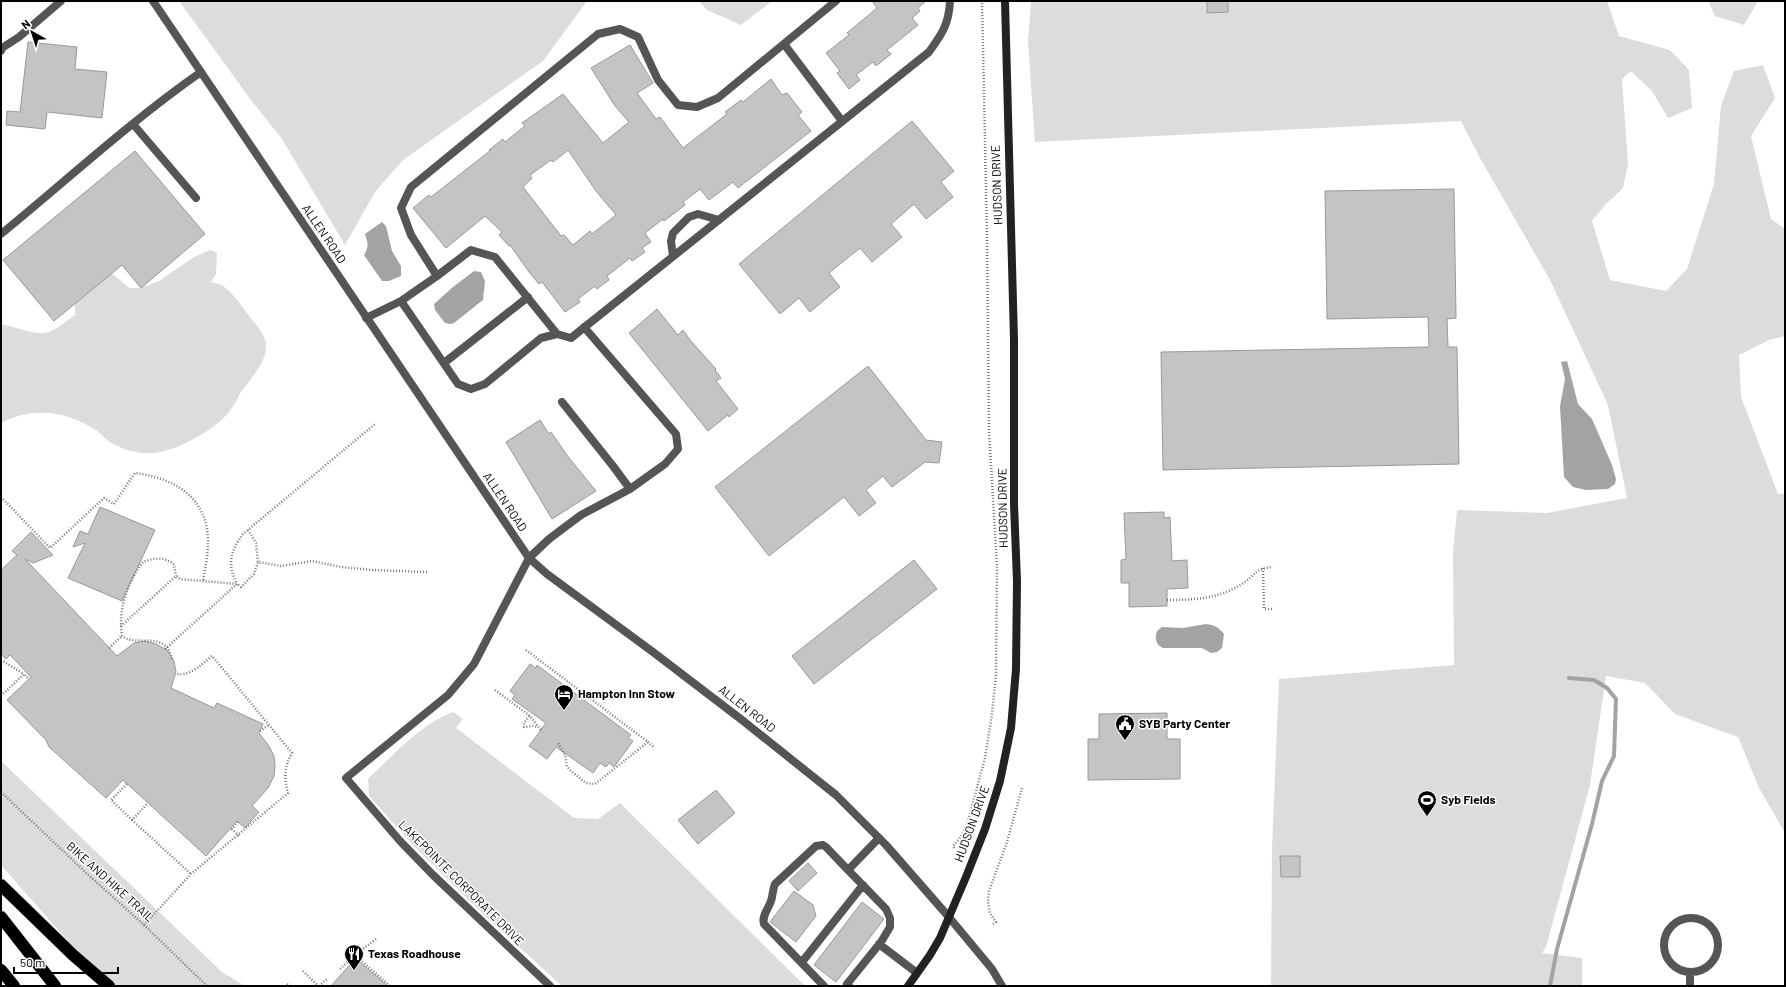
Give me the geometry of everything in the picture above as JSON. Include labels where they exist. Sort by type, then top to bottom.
[{"type":"highway","points":[[1,885],[73,955],[109,986]]},
{"type":"highway","points":[[1,917],[55,986]]},
{"type":"highway","points":[[1,970],[8,986]]},
{"type":"highway","points":[[1,970],[14,986]]},
{"type":"main road","name":"HUDSON DRIVE","points":[[908,986],[930,955],[985,828],[1000,781],[1011,728],[1016,669],[1017,582],[1014,504],[1014,340],[1005,1]]},
{"type":"street","points":[[1,51],[2,48],[19,36],[61,1]]},
{"type":"street","name":"ALLEN ROAD","points":[[153,1],[528,558],[547,574],[653,652],[836,795],[879,838],[948,916]]},
{"type":"street","points":[[437,276],[411,235],[401,208],[411,187],[598,34],[620,29],[638,37],[658,80],[678,105],[697,107],[718,98],[836,1]]},
{"type":"street","points":[[401,301],[458,384],[471,389],[485,384],[541,338],[557,334],[571,338],[929,52],[942,34],[949,16],[950,1]]},
{"type":"street","points":[[784,44],[842,121]]},
{"type":"street","points":[[1,234],[133,124],[201,72]]},
{"type":"street","points":[[133,124],[196,198]]},
{"type":"street","points":[[673,256],[671,241],[672,233],[689,217],[698,214],[719,220]]},
{"type":"street","points":[[366,318],[401,301],[471,250],[495,257],[557,334]]},
{"type":"street","points":[[444,363],[528,298]]},
{"type":"street","points":[[528,558],[548,539],[580,515],[630,489],[665,464],[678,449],[676,434],[584,327]]},
{"type":"street","points":[[562,402],[630,489]]},
{"type":"street","name":"LAKEPOINTE CORPORATE DRIVE","points":[[528,558],[474,664],[448,694],[346,778],[400,841],[550,986]]},
{"type":"street","points":[[848,870],[879,838]]},
{"type":"street","points":[[824,986],[763,922],[775,884],[816,846],[823,844],[886,909],[890,918],[890,927],[879,944],[847,985]]},
{"type":"street","points":[[802,962],[863,885]]},
{"type":"street","points":[[948,916],[992,969],[1002,986]]},
{"type":"street","points":[[1694,917],[1703,920],[1710,925],[1716,932],[1719,942],[1718,951],[1714,960],[1708,967],[1700,971],[1690,972],[1676,967],[1670,962],[1666,955],[1664,940],[1671,926],[1677,921],[1684,918],[1694,917]]},
{"type":"street","points":[[879,944],[917,973]]},
{"type":"street","points":[[1690,972],[1690,986]]},
{"type":"path","points":[[954,848],[953,846],[962,837],[985,758],[992,714],[996,674],[996,565],[989,432],[982,1]]},
{"type":"path","points":[[238,584],[232,574],[232,554],[236,543],[248,530],[375,424]]},
{"type":"path","points":[[1,497],[50,548],[104,498],[114,504],[135,473],[158,476],[183,489],[191,496],[204,519],[208,542],[203,582]]},
{"type":"path","points":[[122,636],[122,603],[143,562],[157,558],[166,560],[174,565],[176,576],[180,579],[238,584],[241,587],[249,581],[254,574],[258,562],[256,543],[248,530]]},
{"type":"path","points":[[258,562],[281,566],[312,561],[354,568],[427,572]]},
{"type":"path","points":[[1167,600],[1205,599],[1242,584],[1263,568],[1274,567]]},
{"type":"path","points":[[1263,568],[1264,609],[1273,609]]},
{"type":"path","points":[[121,626],[176,576]]},
{"type":"path","points":[[167,648],[238,584]]},
{"type":"path","points":[[122,636],[128,640],[156,642],[167,648],[172,658]]},
{"type":"path","points":[[109,648],[122,636]]},
{"type":"path","points":[[526,650],[655,748]]},
{"type":"path","points":[[144,925],[191,874],[239,836],[288,794],[284,774],[286,763],[292,753],[213,657],[212,656],[195,670],[183,675],[176,674]]},
{"type":"path","points":[[2,658],[29,679]]},
{"type":"path","points":[[1,696],[24,674]]},
{"type":"path","points":[[495,690],[529,716],[541,730]]},
{"type":"path","points":[[529,716],[524,723],[524,727],[538,727]]},
{"type":"path","points":[[260,731],[269,724]]},
{"type":"path","points":[[558,743],[565,755],[567,766],[570,770],[586,783],[591,784],[600,780],[648,742]]},
{"type":"path","points":[[127,784],[111,800],[191,874]]},
{"type":"path","points":[[993,924],[996,922],[990,913],[988,902],[989,891],[1007,842],[1022,788]]},
{"type":"path","name":"BIKE AND HIKE TRAIL","points":[[1,792],[84,871],[144,925],[207,986]]},
{"type":"path","points":[[132,820],[148,803]]},
{"type":"path","points":[[238,822],[232,829],[239,836]]},
{"type":"path","points":[[340,968],[376,939]]},
{"type":"path","points":[[355,955],[390,986]]},
{"type":"path","points":[[303,971],[318,986],[328,978]]},
{"type":"shaded area","points":[[179,1],[587,1],[543,61],[403,160],[375,192],[345,245],[282,139],[251,100]]},
{"type":"shaded area","points":[[699,1],[772,1],[741,25],[707,10]]},
{"type":"shaded area","points":[[1031,1],[1607,1],[1619,36],[1670,50],[1689,70],[1692,108],[1668,118],[1652,91],[1631,71],[1622,79],[1628,164],[1623,188],[1605,205],[1592,221],[1610,280],[1666,291],[1687,269],[1714,184],[1721,106],[1734,71],[1763,65],[1775,98],[1751,136],[1771,219],[1785,229],[1785,336],[1769,340],[1739,355],[1741,397],[1778,494],[1785,494],[1785,833],[1759,788],[1738,737],[1675,714],[1645,683],[1606,676],[1590,785],[1546,947],[1542,953],[1582,958],[1582,986],[1271,986],[1272,848],[1279,679],[1454,665],[1453,552],[1457,510],[1547,513],[1627,498],[1608,405],[1550,280],[1480,158],[1461,121],[1035,142],[1028,41]]},
{"type":"shaded area","points":[[1708,1],[1758,1],[1744,25],[1715,16]]},
{"type":"shaded area","points":[[382,222],[386,226],[392,251],[401,266],[401,276],[389,281],[382,281],[364,255],[368,245],[365,234]]},
{"type":"shaded area","points":[[210,250],[217,253],[216,274],[211,282],[223,286],[233,295],[261,332],[266,344],[266,350],[259,368],[243,389],[231,409],[217,424],[193,440],[176,447],[160,452],[144,453],[121,448],[107,440],[96,430],[73,418],[61,415],[49,413],[25,414],[1,423],[1,324],[35,333],[52,331],[75,315],[75,304],[112,273],[129,288],[141,288],[159,281],[194,257]]},
{"type":"shaded area","points":[[474,271],[481,272],[485,281],[483,300],[454,323],[445,323],[435,310],[434,304]]},
{"type":"shaded area","points":[[1567,361],[1578,404],[1592,419],[1612,465],[1616,479],[1615,484],[1608,489],[1586,490],[1573,487],[1564,477],[1560,406],[1565,379],[1561,362]]},
{"type":"shaded area","points":[[1206,624],[1216,627],[1224,634],[1222,648],[1217,652],[1211,653],[1202,648],[1163,648],[1158,645],[1156,641],[1157,631],[1162,627],[1183,628]]},
{"type":"shaded area","points":[[453,712],[463,719],[456,728],[574,818],[598,819],[620,803],[805,986],[562,986],[483,914],[412,844],[369,796],[368,779],[418,732],[429,724]]},
{"type":"shaded area","points":[[1,761],[222,972],[245,986],[116,986],[81,956],[1,865]]},
{"type":"building","points":[[872,1],[926,1],[918,8],[920,11],[912,18],[918,25],[887,50],[891,54],[876,66],[873,62],[856,75],[860,80],[849,89],[837,73],[840,71],[826,53],[849,35],[847,33],[877,8]]},
{"type":"building","points":[[1207,1],[1228,1],[1228,12],[1207,13]]},
{"type":"building","points":[[28,42],[77,47],[75,69],[107,72],[102,118],[47,112],[45,129],[6,125],[7,111],[20,112]]},
{"type":"building","points":[[630,45],[653,83],[637,93],[656,119],[660,117],[683,148],[727,114],[725,112],[741,100],[743,102],[771,79],[782,95],[787,93],[802,112],[798,115],[811,131],[738,188],[733,182],[709,200],[700,189],[683,202],[685,205],[645,233],[651,242],[642,248],[645,252],[632,261],[630,258],[607,276],[609,280],[597,289],[595,286],[578,299],[580,302],[565,312],[542,282],[539,284],[510,245],[509,246],[499,235],[502,232],[485,216],[446,248],[413,208],[429,195],[431,197],[503,139],[505,142],[525,126],[522,123],[563,94],[603,143],[629,122],[615,106],[591,68]],"holes":[[[568,150],[596,191],[616,215],[592,234],[590,231],[573,245],[564,235],[561,236],[523,187],[532,178],[530,175],[551,160],[553,162]]]},
{"type":"building","points":[[912,121],[954,171],[941,182],[953,197],[926,219],[914,204],[891,224],[902,237],[872,262],[860,248],[829,273],[840,287],[810,312],[799,298],[780,314],[739,264]]},
{"type":"building","points":[[135,151],[205,234],[141,288],[122,265],[54,321],[3,260]]},
{"type":"building","points":[[1454,189],[1456,318],[1447,319],[1448,347],[1457,347],[1459,464],[1163,470],[1161,352],[1429,347],[1428,317],[1327,319],[1325,191]]},
{"type":"building","points":[[657,309],[678,335],[683,330],[716,369],[715,370],[721,378],[716,381],[738,409],[708,431],[629,333]]},
{"type":"building","points":[[868,366],[926,440],[942,442],[939,463],[925,462],[892,487],[883,476],[866,490],[876,503],[859,516],[844,497],[769,556],[715,487]]},
{"type":"building","points":[[540,420],[549,434],[551,432],[569,458],[596,491],[552,519],[506,442]]},
{"type":"building","points":[[100,507],[155,530],[122,601],[68,578],[85,543],[73,547],[80,531],[88,534]]},
{"type":"building","points":[[1164,512],[1164,518],[1170,517],[1172,561],[1187,560],[1188,588],[1167,589],[1167,606],[1129,607],[1129,583],[1121,583],[1121,560],[1126,559],[1124,513]]},
{"type":"building","points":[[31,532],[53,555],[33,563],[25,559],[117,656],[134,643],[145,641],[156,644],[167,650],[174,661],[176,672],[171,688],[214,708],[217,703],[263,724],[259,733],[269,746],[274,756],[275,766],[274,776],[268,788],[252,806],[259,812],[245,828],[237,821],[206,856],[123,780],[106,798],[49,747],[46,740],[7,700],[31,677],[10,655],[6,659],[1,654],[1,570],[17,555],[12,551]]},
{"type":"building","points":[[914,560],[937,589],[814,684],[792,656]]},
{"type":"building","name":"Hampton Inn Stow","points":[[530,664],[536,668],[537,665],[631,735],[628,738],[633,741],[614,767],[609,763],[606,767],[600,763],[593,773],[556,747],[547,759],[529,746],[546,723],[512,699],[515,695],[510,691]]},
{"type":"building","points":[[1167,713],[1167,739],[1180,739],[1180,779],[1088,780],[1088,739],[1099,739],[1099,714]]},
{"type":"building","points":[[716,790],[735,813],[698,844],[678,820]]},
{"type":"building","points":[[1280,856],[1300,856],[1300,877],[1281,877]]},
{"type":"building","points":[[808,863],[817,873],[798,891],[789,881]]},
{"type":"building","points":[[794,891],[813,905],[816,916],[796,942],[770,922]]},
{"type":"building","points":[[862,902],[884,919],[836,982],[814,965]]},
{"type":"building","name":"Texas Roadhouse","points":[[354,960],[357,963],[359,961],[388,986],[331,986]]},
{"type":"waterway","points":[[1550,986],[1557,949],[1592,824],[1602,781],[1614,756],[1616,699],[1607,688],[1594,680],[1569,678]]},
{"type":"place","name":"Hampton Inn Stow","points":[[564,711]]},
{"type":"place","name":"SYB Party Center","points":[[1125,741]]},
{"type":"place","name":"Syb Fields","points":[[1427,817]]},
{"type":"place","name":"Texas Roadhouse","points":[[354,971]]}]
